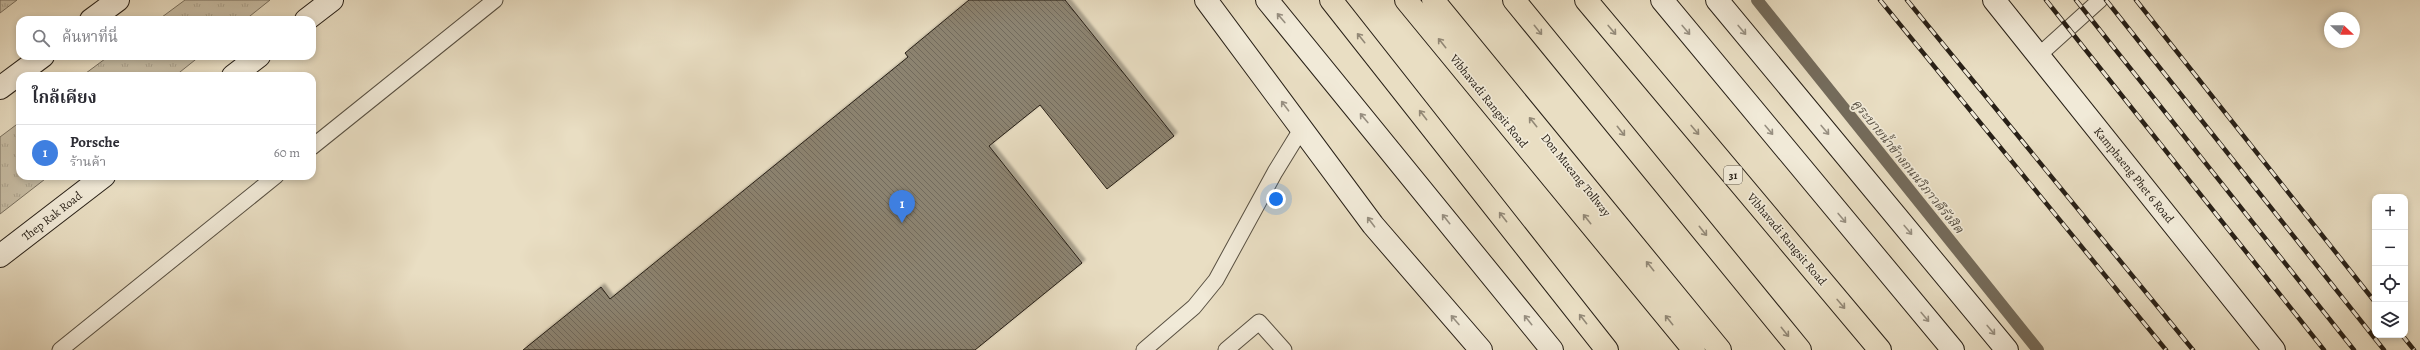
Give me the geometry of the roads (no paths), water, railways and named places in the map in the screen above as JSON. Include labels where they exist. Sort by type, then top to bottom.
[{"type":"highway","points":[[1331,0],[1606,346]]},
{"type":"highway","name":"Vibhavadi Rangsit Road","points":[[1406,0],[1694,350]]},
{"type":"highway","name":"Don Mueang Tollway","points":[[1433,0],[1720,350]]},
{"type":"highway","points":[[1514,0],[1800,350]]},
{"type":"highway","name":"Vibhavadi Rangsit Road","points":[[1586,0],[1880,350]]},
{"type":"main road","points":[[96,16],[118,0]]},
{"type":"main road","points":[[311,16],[332,0]]},
{"type":"main road","points":[[1206,0],[1373,225],[1481,350]]},
{"type":"main road","points":[[1266,0],[1552,350]]},
{"type":"main road","points":[[1662,0],[1953,350]]},
{"type":"main road","points":[[1717,0],[2007,350]]},
{"type":"main road","name":"Kamphaeng Phet 6 Road","points":[[1994,0],[2274,350]]},
{"type":"main road","points":[[22,72],[38,60]]},
{"type":"main road","points":[[238,72],[254,60]]},
{"type":"main road","points":[[0,88],[16,76]]},
{"type":"main road","name":"Thep Rak Road","points":[[0,256],[99,180]]},
{"type":"lane","points":[[316,144],[495,0]]},
{"type":"lane","points":[[2038,56],[2100,0]]},
{"type":"lane","points":[[1144,350],[1194,307],[1216,280],[1274,172],[1302,128]]},
{"type":"lane","points":[[60,350],[271,180]]},
{"type":"lane","points":[[1226,350],[1259,322],[1284,350]]},
{"type":"waterway","name":"คูระบายน้ำข้างถนนวิภาวดีรังสิต","points":[[1757,0],[2038,350]]},
{"type":"railway","points":[[1880,0],[2166,350]]},
{"type":"railway","points":[[1907,0],[2193,350]]},
{"type":"railway","points":[[2046,0],[2324,350]]},
{"type":"railway","points":[[2076,0],[2354,350]]},
{"type":"railway","points":[[2106,0],[2384,350]]},
{"type":"railway","points":[[2136,0],[2372,298]]},
{"type":"railway","points":[[2404,338],[2414,350]]},
{"type":"place","name":"Porsche","points":[[902,223]]}]
